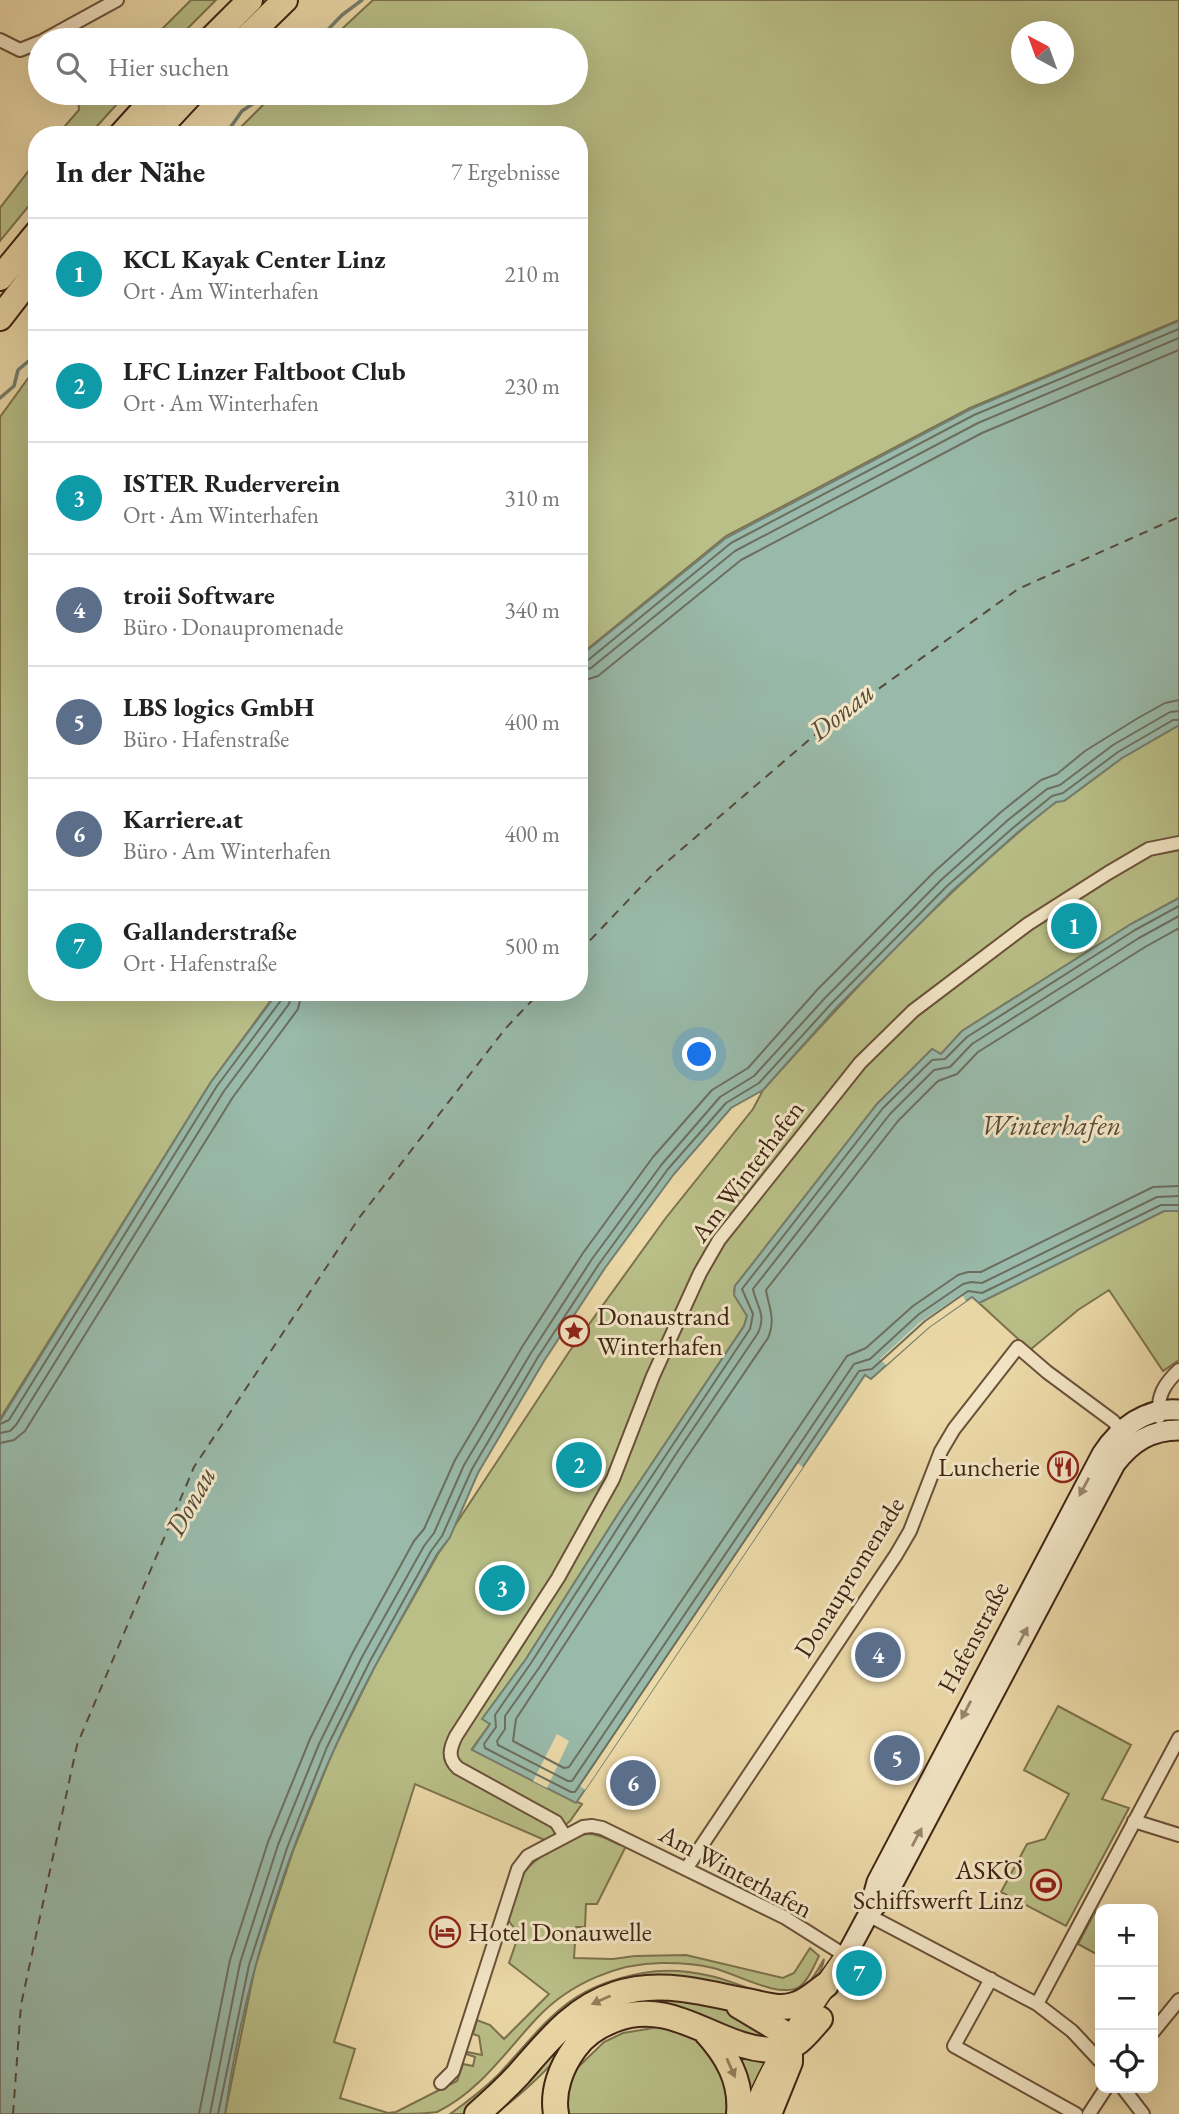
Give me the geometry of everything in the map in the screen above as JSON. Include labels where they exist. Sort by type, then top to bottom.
[{"type":"highway","points":[[222,28],[250,0]]},
{"type":"highway","points":[[256,28],[285,0]]},
{"type":"highway","points":[[129,126],[148,105]]},
{"type":"highway","points":[[161,126],[181,105]]},
{"type":"highway","points":[[0,278],[28,244]]},
{"type":"highway","points":[[0,318],[28,282]]},
{"type":"highway","points":[[477,2114],[512,2081],[563,2024],[601,2000],[632,1990],[667,1987],[777,2007],[792,2006],[804,2001],[826,1986]]},
{"type":"highway","points":[[723,1997],[774,2026],[788,2046],[790,2062],[769,2114]]},
{"type":"highway","points":[[556,2114],[555,2095],[562,2070],[576,2047],[597,2027],[621,2017],[655,2013],[678,2018],[704,2030],[759,2048],[788,2046],[821,2019]]},
{"type":"highway","points":[[704,2030],[731,2066],[738,2088],[739,2114]]},
{"type":"main road","name":"Hafenstraße","points":[[868,1915],[877,1882],[1096,1464],[1121,1430],[1143,1416],[1159,1411],[1179,1410]]},
{"type":"main road","name":"Hafenstraße","points":[[753,2114],[788,2046],[846,1956],[868,1915],[890,1889],[1109,1474],[1129,1448],[1141,1439],[1170,1431]]},
{"type":"main road","name":"Hafenstraße","points":[[776,2114],[821,2019],[846,1956]]},
{"type":"street","points":[[66,28],[117,0]]},
{"type":"street","points":[[0,40],[20,50],[28,47]]},
{"type":"street","name":"Am Winterhafen","points":[[565,1836],[556,1822],[458,1768],[450,1757],[451,1746],[558,1577],[612,1479],[653,1376],[700,1273],[719,1240],[860,1063],[913,1011],[1028,924],[1108,873],[1149,849],[1179,843]]},
{"type":"street","name":"Donaupromenade","points":[[686,1869],[896,1555],[914,1521],[941,1451],[954,1429],[1018,1347],[1121,1430]]},
{"type":"street","name":"Hafenstraße","points":[[1170,1431],[1159,1411],[1163,1388],[1179,1370]]},
{"type":"street","points":[[1037,2004],[1179,1738]]},
{"type":"street","points":[[1134,1821],[1179,1835]]},
{"type":"street","name":"Am Winterhafen","points":[[441,2083],[453,2071],[518,1869],[528,1856],[583,1827],[601,1828],[784,1917],[846,1956]]},
{"type":"street","points":[[868,1915],[1037,2004],[1072,2031],[1095,2056]]},
{"type":"street","points":[[991,1979],[954,2046],[1076,2114]]},
{"type":"street","points":[[1155,2030],[1179,2000]]},
{"type":"street","points":[[1089,2114],[1104,2093]]},
{"type":"street","points":[[1127,2093],[1143,2114]]},
{"type":"green space","points":[[191,0],[216,0],[188,28],[163,28]]},
{"type":"green space","points":[[373,0],[1179,0],[1179,320],[970,408],[726,536],[588,649],[588,126],[242,126],[263,105],[588,105],[588,28],[343,28]]},
{"type":"green space","points":[[79,105],[116,105],[97,126],[65,126],[79,110]]},
{"type":"green space","points":[[28,172],[28,207],[0,241],[0,208]]},
{"type":"green space","points":[[28,378],[28,1001],[270,1001],[211,1082],[0,1419],[0,417]]},
{"type":"green space","points":[[1179,725],[1179,898],[1131,924],[962,1031],[941,1054],[932,1049],[877,1104],[735,1286],[734,1291],[747,1316],[744,1326],[620,1511],[526,1659],[483,1718],[490,1724],[472,1749],[582,1804],[570,1821],[547,1841],[415,1784],[334,2042],[355,2049],[340,2098],[388,2113],[396,2112],[457,2081],[463,2064],[473,2066],[475,2057],[466,2054],[467,2052],[482,2055],[479,2036],[473,2034],[477,2020],[490,2025],[504,2039],[549,1994],[509,1963],[519,1934],[507,1919],[519,1883],[529,1867],[554,1848],[582,1835],[597,1835],[626,1846],[597,1904],[586,1904],[585,1927],[576,1927],[574,1958],[686,1955],[783,1978],[794,1973],[810,1948],[819,1956],[808,1977],[799,1987],[780,1990],[701,1966],[665,1963],[630,1966],[595,1977],[564,1995],[537,2018],[466,2094],[437,2112],[420,2114],[225,2114],[255,1967],[293,1851],[333,1751],[376,1664],[450,1533],[569,1352],[665,1219],[753,1109],[763,1090],[900,943],[972,873],[1048,808],[1058,801],[1064,801],[1122,758]]},
{"type":"green space","points":[[1164,1211],[1179,1211],[1179,1360],[1163,1371],[1109,1290],[1078,1310],[1030,1350],[979,1303]]},
{"type":"green space","points":[[1058,1706],[1131,1745],[1102,1799],[1129,1808],[1066,1926],[1001,1892],[1027,1844],[1045,1839],[1069,1794],[1024,1770]]},
{"type":"green space","points":[[1095,1912],[1095,1953],[1078,1944]]},
{"type":"green space","points":[[824,1959],[818,1976],[797,1998],[619,1984],[481,2102],[464,2114],[450,2114],[493,2080],[546,2022],[577,1997],[595,1987],[643,1973],[677,1971],[711,1976],[765,1993],[785,1996],[808,1984]]},
{"type":"green space","points":[[646,1995],[716,2006],[755,2021],[776,2044],[708,2022],[592,2023],[525,2090],[498,2111],[489,2114],[591,2013]]},
{"type":"green space","points":[[671,2025],[713,2047],[735,2114],[561,2114],[572,2073],[604,2042],[623,2033]]},
{"type":"green space","points":[[730,2053],[771,2055],[746,2114]]},
{"type":"water","name":"Donau","points":[[1179,321],[1179,725],[1122,758],[1064,801],[1056,802],[952,891],[836,1008],[763,1090],[731,1108],[674,1174],[605,1268],[544,1361],[478,1473],[450,1537],[437,1554],[383,1652],[333,1752],[297,1839],[266,1929],[242,2021],[225,2114],[0,2114],[0,1421],[211,1082],[271,1001],[588,1001],[588,650],[726,538],[971,409]]},
{"type":"water","name":"Winterhafen","points":[[1179,898],[1179,1211],[1164,1211],[979,1303],[972,1297],[929,1327],[871,1379],[865,1375],[576,1803],[472,1750],[490,1724],[482,1719],[526,1659],[620,1511],[744,1326],[747,1316],[734,1295],[735,1286],[877,1104],[932,1049],[941,1054],[962,1031],[1131,924]]},
{"type":"pier","points":[[962,1294],[966,1301],[929,1327],[886,1365],[880,1359],[919,1323]]},
{"type":"pier","points":[[797,1463],[803,1467],[585,1790],[580,1786]]},
{"type":"pier","points":[[557,1734],[569,1741],[547,1788],[533,1781]]},
{"type":"waterway","points":[[330,28],[362,0]]},
{"type":"waterway","points":[[231,126],[242,111],[251,105]]},
{"type":"waterway","points":[[0,398],[14,386],[18,370],[28,362]]},
{"type":"ferry route","points":[[588,943],[655,872],[817,733],[1018,589],[1179,517]]},
{"type":"ferry route","points":[[13,2114],[21,2005],[77,1745],[194,1467],[359,1218],[505,1029],[531,1001]]},
{"type":"place","name":"KCL Kayak Center Linz","points":[[1074,926]]},
{"type":"place","name":"Donaustrand Winterhafen","points":[[574,1331]]},
{"type":"place","name":"LFC Linzer Faltboot Club","points":[[579,1465]]},
{"type":"place","name":"Luncherie","points":[[1063,1467]]},
{"type":"place","name":"ISTER Ruderverein","points":[[502,1588]]},
{"type":"place","name":"troii Software","points":[[878,1655]]},
{"type":"place","name":"LBS logics GmbH","points":[[897,1758]]},
{"type":"place","name":"Karriere.at","points":[[633,1783]]},
{"type":"place","name":"ASKÖ Schiffswerft Linz","points":[[1046,1885]]},
{"type":"place","name":"Hotel Donauwelle","points":[[445,1932]]},
{"type":"place","name":"Gallanderstraße","points":[[859,1973]]}]
